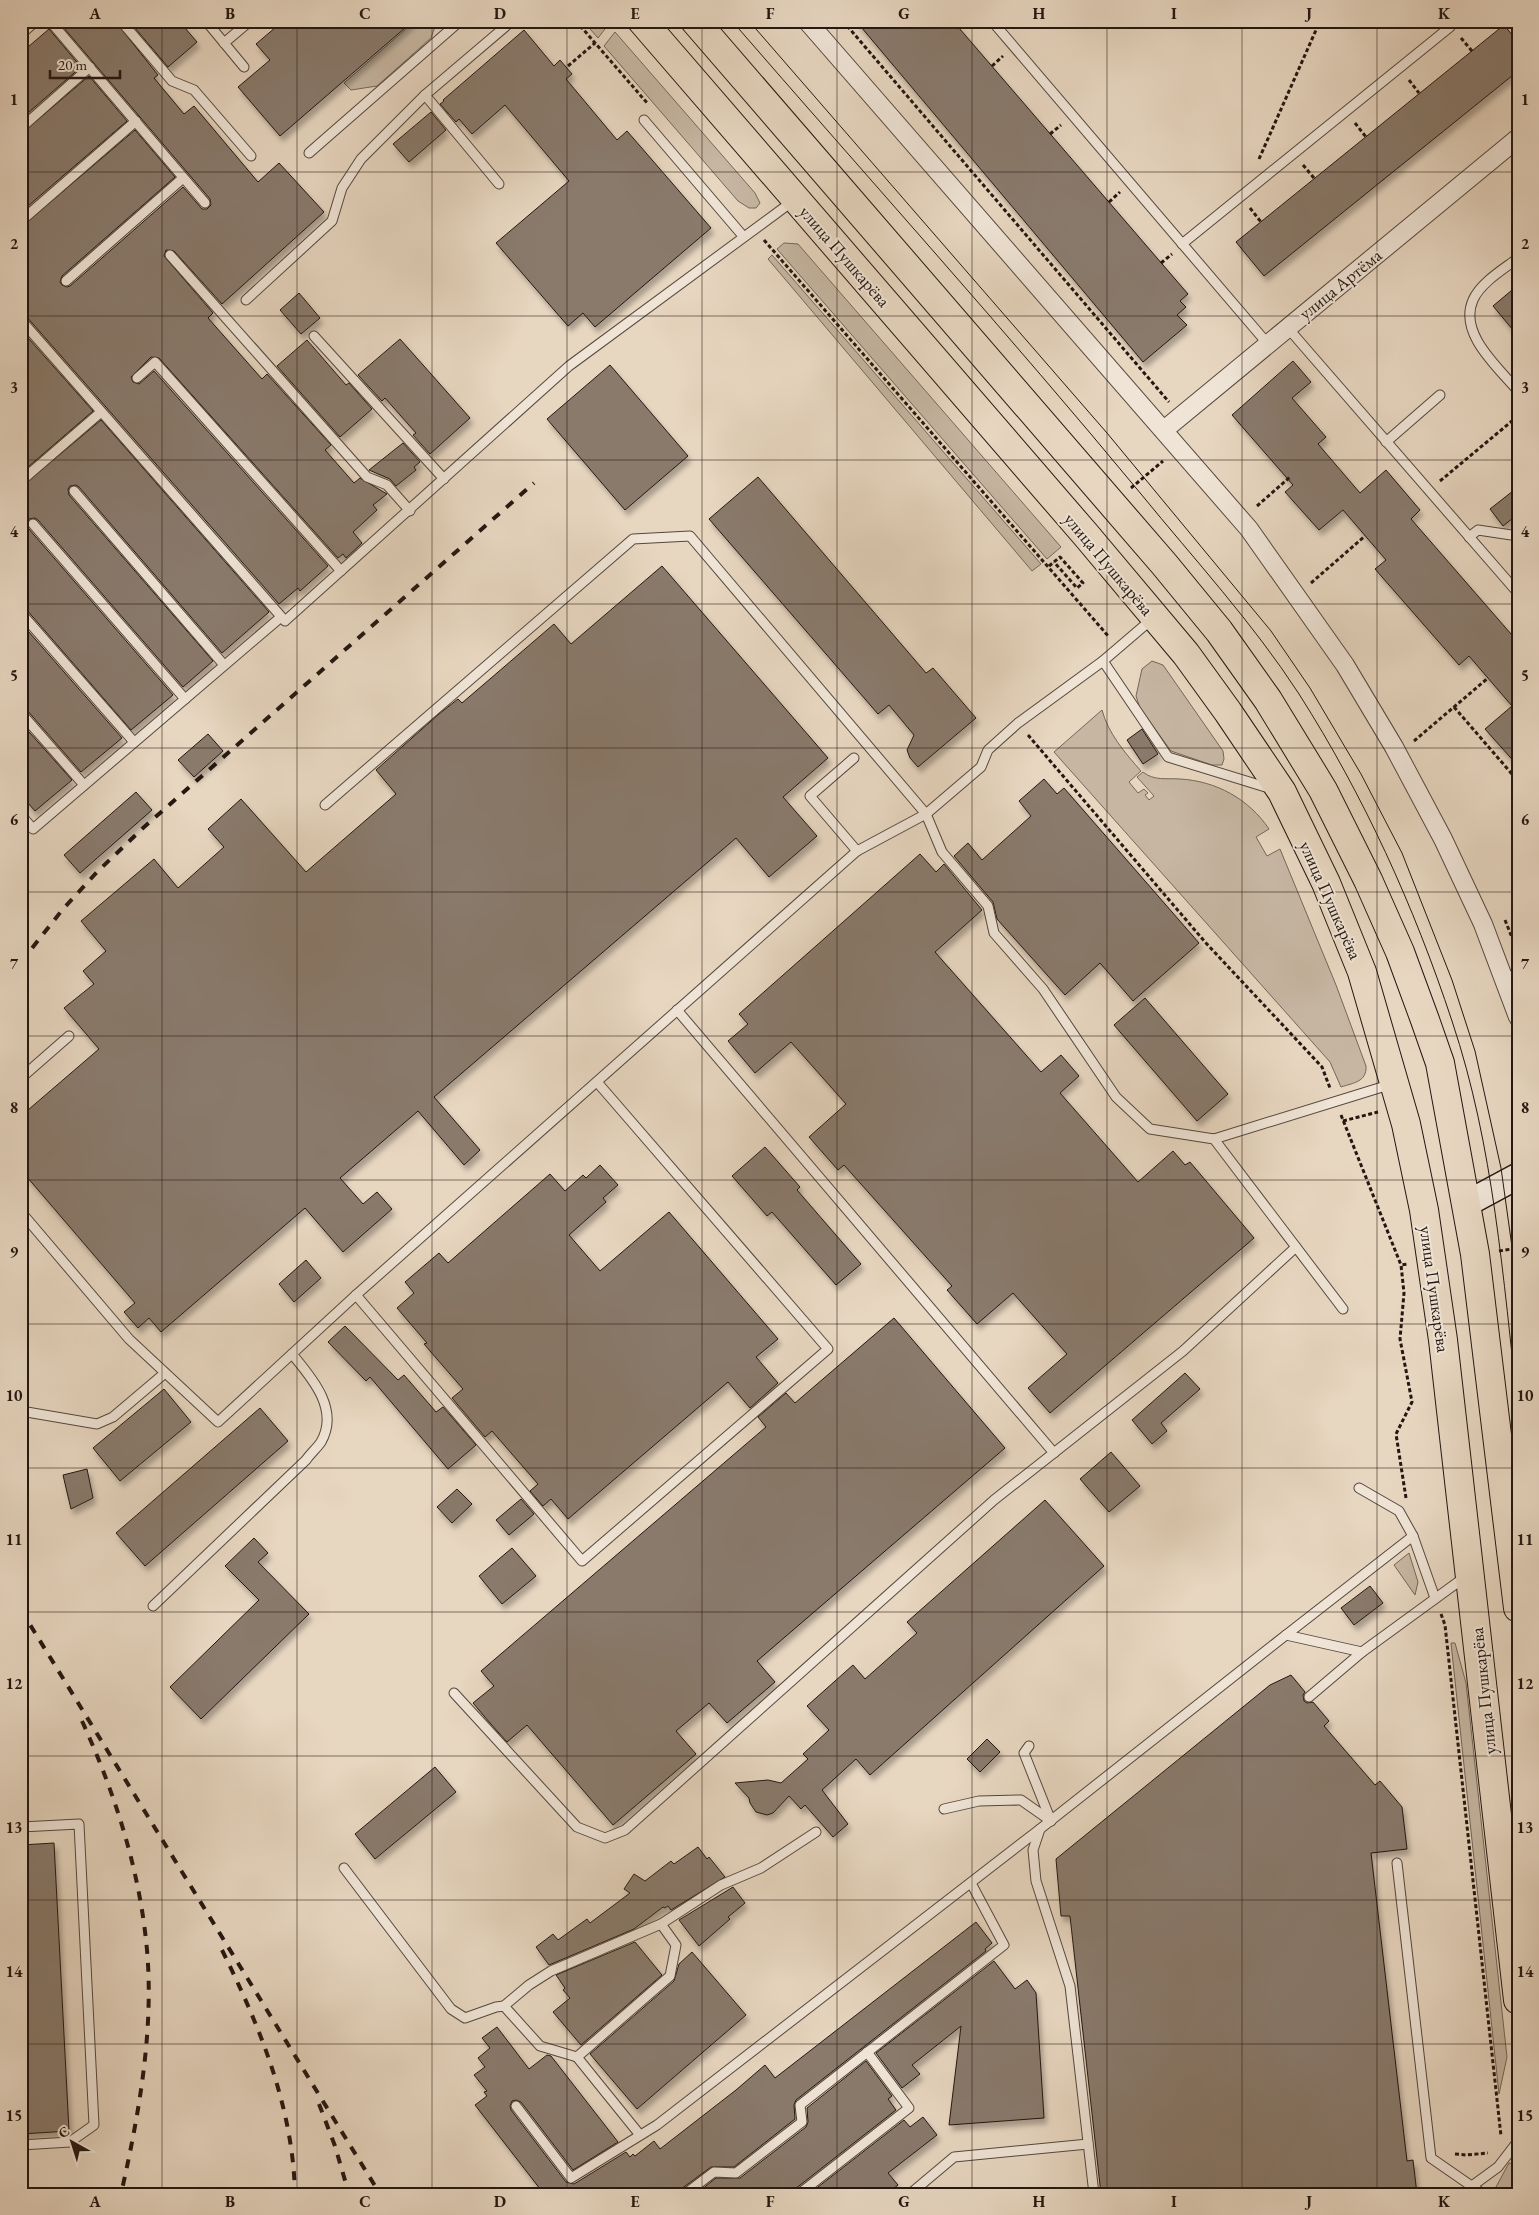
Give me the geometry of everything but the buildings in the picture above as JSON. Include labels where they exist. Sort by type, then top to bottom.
[{"type":"main road","name":"улица Пушкарёва","points":[[642,21],[1186,654],[1282,792],[1326,883],[1362,972],[1406,1124],[1424,1210],[1443,1340],[1518,2000]]},
{"type":"main road","points":[[695,21],[1219,631],[1268,700],[1323,790],[1368,880],[1400,952],[1440,1063],[1475,1254],[1518,1608]]},
{"type":"main road","points":[[795,199],[827,174]]},
{"type":"main road","points":[[1154,617],[1185,591]]},
{"type":"main road","points":[[1424,1210],[1466,1204]]},
{"type":"street","points":[[807,21],[1249,529],[1345,665],[1394,747],[1443,838],[1483,924],[1512,976],[1518,1017]]},
{"type":"street","name":"улица Артёма","points":[[1164,430],[1518,138]]},
{"type":"street","points":[[1466,1204],[1518,1176]]},
{"type":"lane","points":[[21,34],[36,21]]},
{"type":"lane","points":[[50,21],[205,203]]},
{"type":"lane","points":[[121,21],[172,81],[194,90],[251,156]]},
{"type":"lane","points":[[206,21],[244,67]]},
{"type":"lane","points":[[224,43],[250,21]]},
{"type":"lane","points":[[309,153],[460,21]]},
{"type":"lane","points":[[246,300],[332,221],[342,188],[362,159],[425,95],[512,21]]},
{"type":"lane","points":[[1182,244],[1450,27],[1445,21]]},
{"type":"lane","points":[[992,22],[1267,344]]},
{"type":"lane","points":[[21,128],[90,67]]},
{"type":"lane","points":[[425,95],[499,184]]},
{"type":"lane","points":[[644,120],[743,236]]},
{"type":"lane","points":[[21,220],[136,121]]},
{"type":"lane","points":[[66,281],[183,178]]},
{"type":"lane","points":[[21,320],[284,621],[410,511],[569,366],[795,199]]},
{"type":"lane","points":[[170,255],[367,477],[387,485],[410,511]]},
{"type":"lane","points":[[1518,258],[1485,285],[1473,300],[1470,319],[1475,339],[1518,391]]},
{"type":"lane","points":[[1287,327],[1518,593]]},
{"type":"lane","points":[[314,336],[444,479]]},
{"type":"lane","points":[[137,378],[155,362],[341,571]]},
{"type":"lane","points":[[1386,442],[1440,395]]},
{"type":"lane","points":[[21,481],[101,412]]},
{"type":"lane","points":[[74,491],[224,666]]},
{"type":"lane","points":[[33,524],[185,699]]},
{"type":"lane","points":[[1469,537],[1478,530],[1518,536]]},
{"type":"lane","points":[[325,805],[633,540],[690,536],[926,814],[942,852],[988,906],[994,934],[1043,989],[1116,1098],[1150,1129],[1214,1139],[1395,1083]]},
{"type":"lane","points":[[21,613],[134,742]]},
{"type":"lane","points":[[21,815],[33,829],[281,616]]},
{"type":"lane","points":[[21,1212],[129,1339],[218,1422],[356,1295],[857,851],[926,814],[981,767],[988,750],[1018,724],[1103,661],[1154,617]]},
{"type":"lane","points":[[1103,661],[1168,757],[1232,775],[1282,792]]},
{"type":"lane","points":[[21,713],[84,785]]},
{"type":"lane","points":[[854,758],[810,796],[857,851]]},
{"type":"lane","points":[[678,1010],[1054,1453]]},
{"type":"lane","points":[[21,1078],[69,1036]]},
{"type":"lane","points":[[356,1295],[582,1561],[828,1349],[597,1082]]},
{"type":"lane","points":[[1214,1139],[1343,1309]]},
{"type":"lane","points":[[454,1693],[576,1827],[605,1838],[625,1830],[994,1500],[1183,1351],[1296,1247]]},
{"type":"lane","points":[[153,1606],[306,1460],[322,1441],[326,1422],[324,1400],[315,1381],[292,1354]]},
{"type":"lane","points":[[21,1412],[97,1424],[113,1417],[165,1373]]},
{"type":"lane","points":[[1358,1488],[1399,1511],[1413,1536],[1435,1598]]},
{"type":"lane","points":[[516,2106],[571,2178],[640,2136],[657,2125],[1051,1821],[1413,1536]]},
{"type":"lane","points":[[1309,1697],[1362,1652],[1470,1574]]},
{"type":"lane","points":[[1286,1635],[1362,1652]]},
{"type":"lane","points":[[1029,1746],[1024,1753],[1051,1821]]},
{"type":"lane","points":[[944,1809],[979,1801],[1021,1800],[1051,1821]]},
{"type":"lane","points":[[21,1827],[79,1824],[94,2125],[70,2142],[21,2145]]},
{"type":"lane","points":[[1040,1829],[1033,1850],[1036,1882],[1070,1986],[1094,2194]]},
{"type":"lane","points":[[344,1868],[451,2009],[465,2018],[504,2006],[529,1985],[551,1971],[661,1924],[721,1885],[761,1868],[816,1832]]},
{"type":"lane","points":[[1397,1863],[1431,2158],[1472,2190],[1483,2194]]},
{"type":"lane","points":[[685,2194],[714,2172],[736,2173],[802,2122],[800,2105],[1004,1945],[971,1883]]},
{"type":"lane","points":[[577,2057],[670,1976],[676,1945],[661,1924]]},
{"type":"lane","points":[[504,2006],[540,2046],[577,2057],[640,2136]]},
{"type":"lane","points":[[799,2194],[909,2108],[867,2052]]},
{"type":"lane","points":[[1472,2190],[1498,2167],[1518,2141]]},
{"type":"lane","points":[[910,2194],[954,2157],[1088,2144]]},
{"type":"path","points":[[576,21],[652,110]]},
{"type":"path","points":[[843,21],[1181,416]]},
{"type":"path","points":[[1258,163],[1320,21]]},
{"type":"path","points":[[568,66],[595,43]]},
{"type":"path","points":[[754,228],[1049,566],[1118,648]]},
{"type":"path","points":[[1429,491],[1518,416]]},
{"type":"path","points":[[1128,492],[1131,487],[1179,448]]},
{"type":"path","points":[[1251,511],[1290,477]]},
{"type":"path","points":[[1307,586],[1365,536]]},
{"type":"path","points":[[1049,566],[1060,557],[1083,583],[1077,588],[1054,562]]},
{"type":"path","points":[[1410,744],[1488,678]]},
{"type":"path","points":[[1454,707],[1517,778]]},
{"type":"path","points":[[1018,724],[1205,942],[1322,1067],[1401,1265]]},
{"type":"path","points":[[1343,1121],[1381,1111]]},
{"type":"path","points":[[1435,1598],[1446,1626],[1502,2143]]},
{"type":"path","points":[[1430,2146],[1438,2144],[1453,2154],[1466,2155],[1490,2152]]},
{"type":"shaded area","points":[[415,21],[437,21],[431,38],[377,86],[351,90],[344,83]]},
{"type":"shaded area","points":[[583,21],[605,21],[608,25],[598,38]]},
{"type":"shaded area","points":[[615,32],[755,193],[760,203],[756,208],[749,208],[738,201],[604,46]]},
{"type":"shaded area","points":[[784,243],[798,244],[1061,547],[1047,559],[777,249]]},
{"type":"shaded area","points":[[772,255],[1041,564],[1032,571],[768,259]]},
{"type":"shaded area","points":[[1152,661],[1163,665],[1223,751],[1224,759],[1222,765],[1212,765],[1171,751],[1140,708],[1136,696],[1142,669]]},
{"type":"shaded area","points":[[1102,710],[1113,735],[1141,771],[1129,782],[1138,793],[1144,789],[1148,793],[1145,795],[1149,800],[1154,796],[1137,777],[1143,772],[1156,778],[1193,780],[1206,783],[1242,801],[1261,818],[1269,829],[1256,837],[1267,856],[1280,849],[1336,985],[1366,1066],[1362,1079],[1341,1087],[1330,1062],[1054,752]]},
{"type":"shaded area","points":[[1409,1553],[1418,1582],[1415,1595],[1394,1565]]},
{"type":"shaded area","points":[[1451,1643],[1455,1643],[1466,1683],[1507,2057],[1499,2094]]},
{"type":"shaded area","points":[[1509,2163],[1518,2164],[1518,2194],[1504,2194],[1496,2187]]},
{"type":"tram line","points":[[732,21],[1040,374],[1223,592],[1281,668],[1323,733],[1366,812],[1404,894],[1437,978],[1466,1068],[1478,1116],[1495,1213],[1518,1409]]},
{"type":"tram line","points":[[749,21],[1107,433],[1271,631],[1310,688],[1361,774],[1402,853],[1452,980],[1475,1051],[1501,1168],[1518,1290]]},
{"type":"railway","points":[[21,962],[63,909],[97,872],[143,828],[534,483]]},
{"type":"railway","points":[[21,1610],[380,2194]]},
{"type":"railway","points":[[82,1721],[105,1776],[124,1833],[139,1891],[147,1950],[149,1980],[147,2042],[134,2134],[121,2194]]},
{"type":"railway","points":[[222,1950],[249,2008],[272,2068],[288,2130],[295,2194]]},
{"type":"railway","points":[[319,2104],[335,2146],[349,2194]]}]
